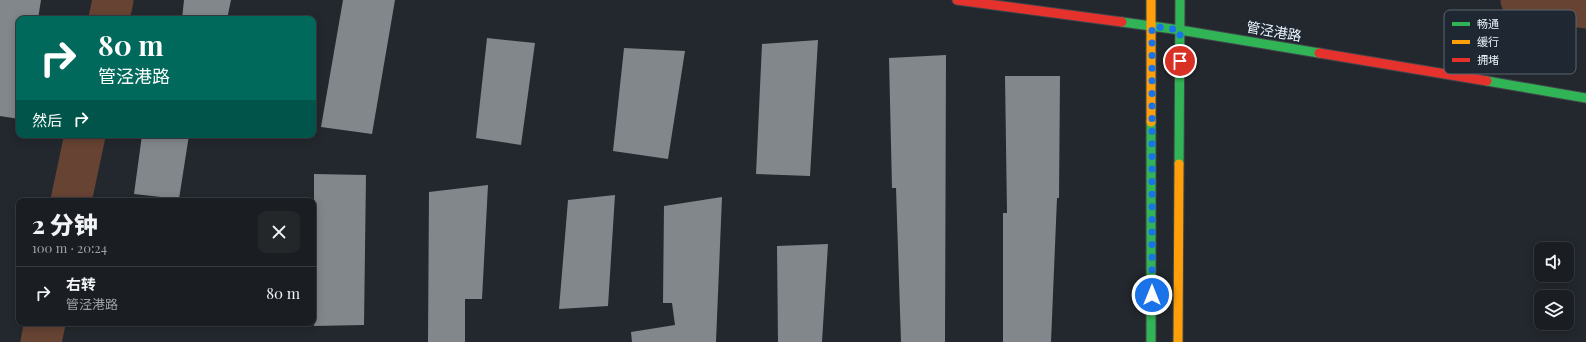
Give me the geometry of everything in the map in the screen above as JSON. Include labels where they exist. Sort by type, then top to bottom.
[{"type":"main road","name":"管泾港路","points":[[957,0],[1152,26],[1180,27],[1444,73]]},
{"type":"main road","points":[[1151,0],[1151,342]]},
{"type":"main road","points":[[1178,342],[1180,0]]},
{"type":"main road","name":"管泾港路","points":[[1449,74],[1586,98]]},
{"type":"building","points":[[0,0],[41,0],[38,16],[16,16],[16,119],[0,116]]},
{"type":"building","points":[[184,0],[231,0],[228,16],[182,16]]},
{"type":"building","points":[[343,0],[395,0],[372,134],[321,127]]},
{"type":"building","points":[[487,38],[535,43],[521,145],[476,138]]},
{"type":"building","points":[[818,40],[810,176],[756,174],[762,44]]},
{"type":"building","points":[[624,48],[685,51],[668,159],[613,151]]},
{"type":"building","points":[[946,55],[945,342],[901,342],[896,188],[892,188],[889,58]]},
{"type":"building","points":[[1005,76],[1060,76],[1059,198],[1057,198],[1051,342],[1003,342],[1003,213],[1007,213]]},
{"type":"building","points":[[142,138],[189,138],[179,198],[134,194]]},
{"type":"building","points":[[314,174],[366,175],[364,325],[316,326],[316,198],[314,198]]},
{"type":"building","points":[[488,185],[482,299],[465,299],[465,342],[428,342],[429,192]]},
{"type":"building","points":[[615,195],[608,306],[559,309],[568,200]]},
{"type":"building","points":[[722,197],[716,342],[632,342],[631,332],[675,325],[672,303],[663,303],[664,206]]},
{"type":"building","points":[[828,244],[822,342],[778,342],[777,246]]},
{"type":"waterway","points":[[110,16],[113,0]]},
{"type":"waterway","points":[[1521,0],[1586,8]]},
{"type":"waterway","points":[[72,198],[84,138]]},
{"type":"waterway","points":[[41,342],[44,326]]},
{"type":"traffic: fast","points":[[1179,164],[1180,0]]},
{"type":"traffic: fast","points":[[1122,22],[1319,53]]},
{"type":"traffic: fast","points":[[1487,81],[1586,98]]},
{"type":"traffic: fast","points":[[1151,122],[1151,342]]},
{"type":"traffic: slow","points":[[1151,0],[1151,122]]},
{"type":"traffic: slow","points":[[1178,342],[1179,164]]},
{"type":"traffic: jam","points":[[957,0],[1122,22]]},
{"type":"traffic: jam","points":[[1319,53],[1444,74]]},
{"type":"traffic: jam","points":[[1445,74],[1487,81]]},
{"type":"route","points":[[1152,295],[1152,26],[1180,30],[1180,61]]}]
